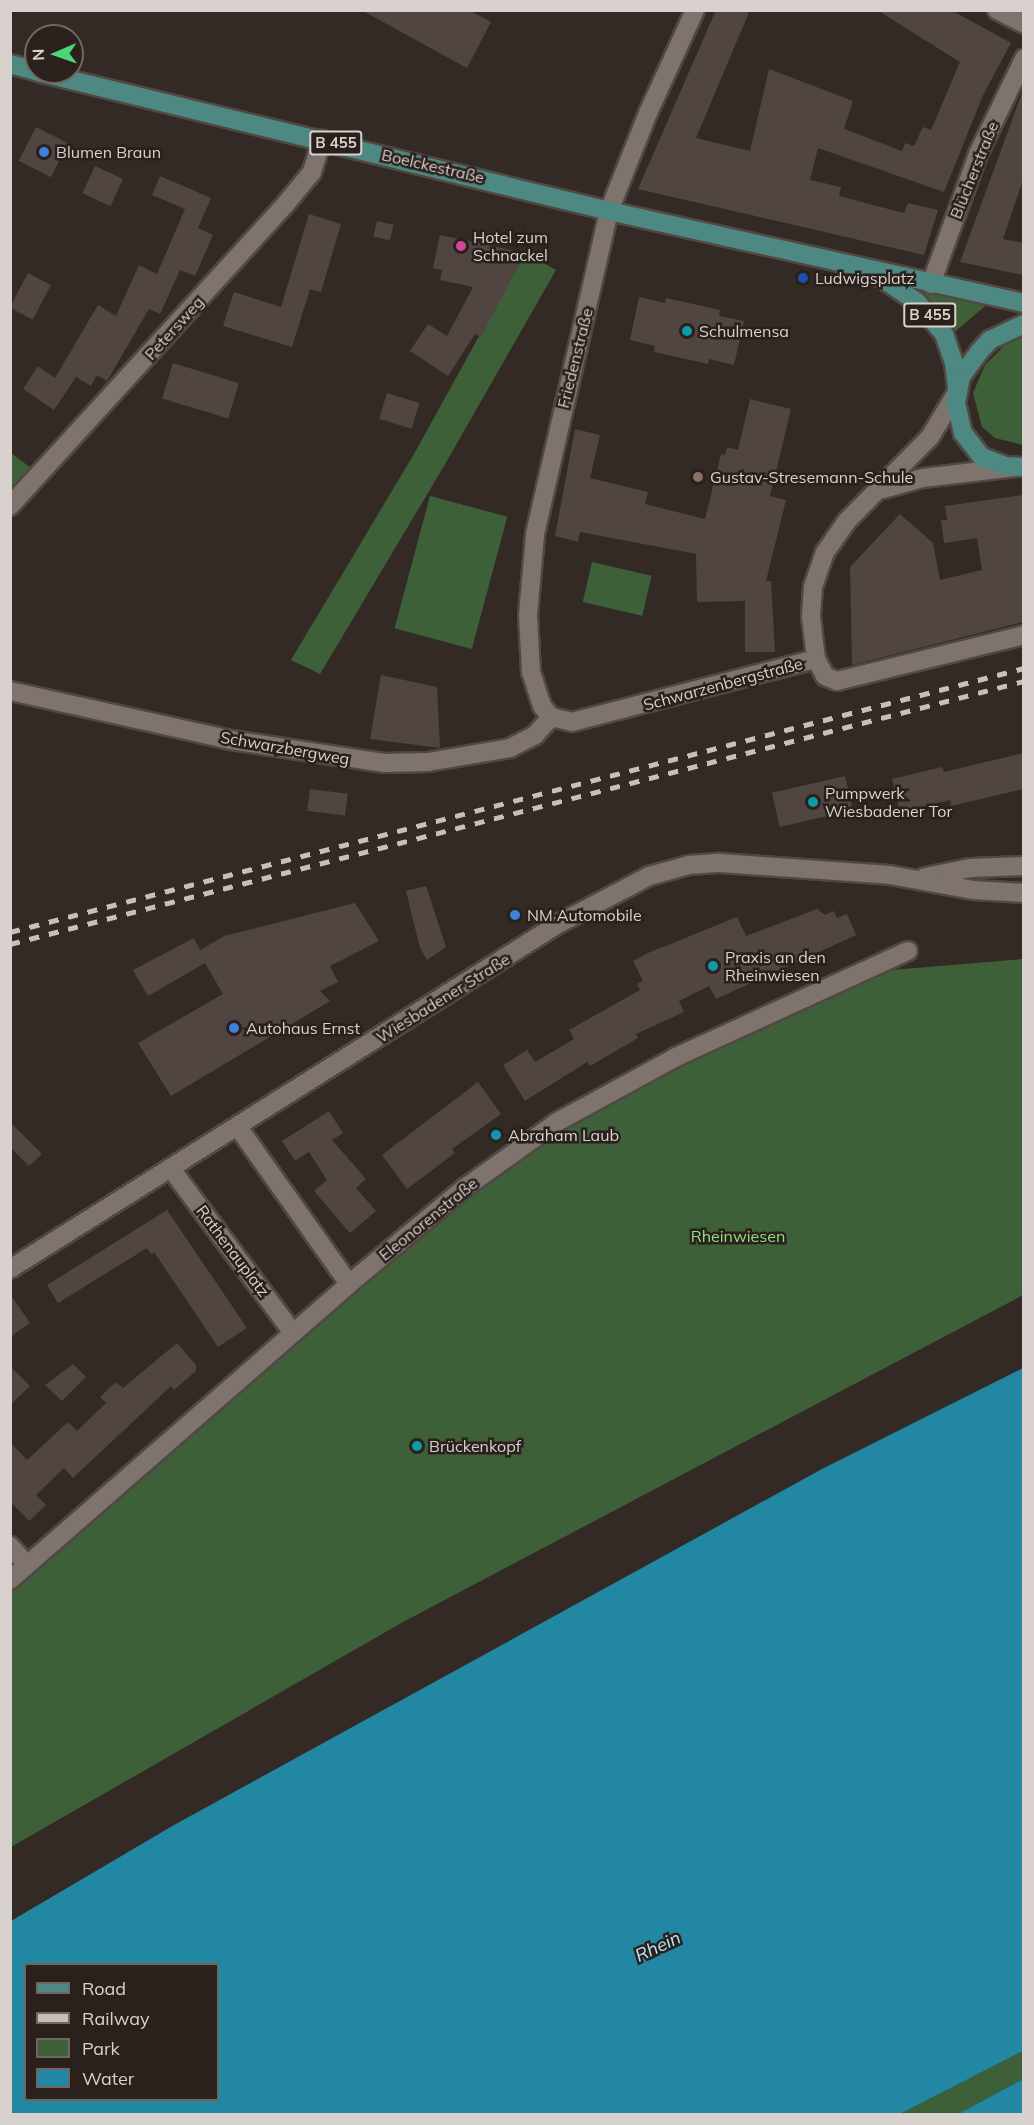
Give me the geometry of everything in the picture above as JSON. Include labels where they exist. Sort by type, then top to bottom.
[{"type":"main road","name":"Boelckestraße","points":[[84,83],[609,211],[862,267]]},
{"type":"main road","name":"B 455","points":[[862,267],[1023,303]]},
{"type":"main road","name":"B 455","points":[[862,267],[905,292],[936,322],[952,354],[959,422],[976,450],[997,464],[1021,467]]},
{"type":"main road","points":[[957,392],[979,352],[990,340],[1023,324]]},
{"type":"street","name":"Friedenstraße","points":[[551,717],[535,692],[531,672],[528,615],[533,546],[546,475],[609,211],[648,113],[695,10]]},
{"type":"street","points":[[997,10],[1023,24]]},
{"type":"street","name":"Blücherstraße","points":[[932,284],[978,154],[1023,59]]},
{"type":"street","name":"Petersweg","points":[[10,506],[284,206],[312,172],[322,140]]},
{"type":"street","points":[[816,659],[811,617],[817,571],[833,538],[930,437],[957,392]]},
{"type":"street","points":[[872,496],[893,486],[923,478],[1021,467]]},
{"type":"street","name":"Schwarzenbergstraße","points":[[551,717],[585,721],[816,659],[825,676],[845,680],[1023,635]]},
{"type":"street","name":"Schwarzbergweg","points":[[10,691],[231,740],[385,763],[428,762],[510,748],[535,735],[551,717]]},
{"type":"street","name":"Wiesbadener Straße","points":[[10,1269],[172,1170],[558,924],[649,876],[689,865],[720,863],[917,878]]},
{"type":"street","points":[[917,878],[971,868],[1023,866]]},
{"type":"street","points":[[917,878],[973,890],[1023,893]]},
{"type":"street","name":"Eleonorenstraße","points":[[10,1580],[349,1284],[466,1187],[557,1122],[676,1058],[908,951]]},
{"type":"street","points":[[238,1127],[349,1284]]},
{"type":"street","name":"Rathenauplatz","points":[[172,1170],[293,1333]]},
{"type":"street","points":[[10,1546],[27,1565]]},
{"type":"green space","points":[[525,253],[556,270],[444,466],[320,674],[291,660],[414,454]]},
{"type":"green space","points":[[923,288],[990,302],[952,334],[918,298]]},
{"type":"green space","points":[[1023,333],[1023,445],[995,438],[982,427],[973,393],[985,365],[1013,337]]},
{"type":"green space","points":[[11,453],[31,468],[11,491]]},
{"type":"green space","points":[[430,496],[507,517],[472,649],[395,628]]},
{"type":"green space","points":[[592,562],[651,576],[642,616],[583,602]]},
{"type":"green space","name":"Rheinwiesen","points":[[1023,959],[1023,1295],[403,1622],[11,1847],[11,1580],[322,1308],[557,1122],[856,973]]},
{"type":"green space","points":[[1023,2051],[1023,2079],[958,2114],[900,2114]]},
{"type":"water","name":"Rhein","points":[[1023,1368],[1023,2051],[900,2114],[11,2114],[11,1921],[174,1825],[822,1469]]},
{"type":"water","points":[[1023,2079],[1023,2114],[958,2114]]},
{"type":"building","points":[[361,10],[469,10],[491,22],[467,68]]},
{"type":"building","points":[[716,10],[750,10],[696,138],[750,151],[769,69],[853,101],[844,129],[902,151],[905,143],[914,146],[923,127],[931,130],[960,62],[877,10],[951,10],[1011,43],[983,95],[944,192],[818,148],[810,180],[841,187],[839,196],[904,213],[908,203],[938,210],[924,255],[638,189]]},
{"type":"building","points":[[1023,90],[1023,180],[1003,239],[1023,243],[1023,275],[960,262]]},
{"type":"building","name":"Blumen Braun","points":[[36,127],[68,143],[51,177],[19,161]]},
{"type":"building","points":[[95,166],[123,179],[110,206],[82,193]]},
{"type":"building","points":[[160,176],[211,198],[198,228],[213,235],[195,276],[180,270],[160,314],[149,309],[107,381],[97,375],[91,386],[76,377],[54,410],[23,389],[38,366],[55,378],[98,305],[116,316],[139,265],[157,274],[185,209],[152,195]]},
{"type":"building","points":[[309,214],[341,224],[321,292],[310,289],[292,347],[223,326],[234,292],[281,307]]},
{"type":"building","points":[[377,221],[394,225],[390,240],[373,237]]},
{"type":"building","points":[[440,235],[525,253],[481,337],[475,334],[448,376],[410,351],[428,324],[447,336],[473,287],[440,280],[442,270],[433,268]]},
{"type":"building","points":[[28,273],[51,285],[33,320],[10,308]]},
{"type":"building","name":"Schulmensa","points":[[639,297],[665,303],[666,298],[720,310],[719,316],[744,321],[734,365],[709,359],[708,364],[654,352],[655,346],[630,340]]},
{"type":"building","points":[[173,363],[239,383],[228,419],[162,398]]},
{"type":"building","points":[[387,393],[420,403],[412,429],[379,419]]},
{"type":"building","points":[[750,399],[791,409],[770,496],[786,500],[766,581],[771,581],[775,652],[745,652],[745,601],[697,602],[696,554],[580,532],[578,542],[555,536],[575,429],[600,435],[590,478],[648,492],[645,504],[705,519],[721,454],[725,455],[727,447],[738,450]]},
{"type":"building","points":[[1023,495],[1023,622],[852,665],[850,567],[900,514],[933,543],[940,580],[982,570],[977,538],[944,543],[941,520],[947,520],[945,506]]},
{"type":"building","points":[[381,675],[437,687],[440,748],[370,739]]},
{"type":"building","points":[[1023,753],[1023,789],[951,806],[950,800],[900,812],[892,779],[942,767],[944,772]]},
{"type":"building","name":"Pumpwerk Wiesbadener Tor","points":[[845,776],[853,810],[780,827],[772,793]]},
{"type":"building","points":[[310,789],[348,794],[345,815],[307,811]]},
{"type":"building","points":[[426,886],[446,947],[427,960],[420,948],[406,891]]},
{"type":"building","points":[[355,903],[379,941],[330,966],[338,982],[320,991],[330,1001],[171,1096],[138,1043],[223,994],[205,963],[148,996],[133,970],[194,938],[200,950],[224,936]]},
{"type":"building","points":[[817,909],[825,915],[834,911],[837,918],[847,914],[856,935],[716,999],[709,986],[679,1001],[684,1012],[636,1034],[638,1038],[590,1066],[587,1062],[525,1101],[503,1065],[527,1050],[535,1062],[574,1039],[569,1030],[640,990],[637,984],[643,981],[633,961],[648,953],[737,917],[746,936]]},
{"type":"building","points":[[478,1082],[501,1114],[452,1149],[455,1153],[407,1189],[382,1155]]},
{"type":"building","points":[[329,1111],[343,1133],[332,1140],[366,1179],[356,1188],[376,1211],[350,1233],[314,1191],[327,1180],[309,1152],[295,1161],[282,1141]]},
{"type":"building","points":[[10,1122],[42,1154],[29,1166],[10,1147]]},
{"type":"building","points":[[167,1210],[247,1328],[218,1347],[154,1252],[151,1254],[147,1248],[58,1303],[47,1285]]},
{"type":"building","points":[[10,1294],[30,1323],[10,1337]]},
{"type":"building","points":[[177,1343],[196,1365],[196,1371],[174,1390],[171,1386],[73,1478],[64,1468],[36,1495],[46,1505],[29,1521],[10,1501],[10,1442],[27,1460],[68,1422],[77,1431],[106,1403],[100,1397],[116,1382],[123,1388]]},
{"type":"building","points":[[73,1364],[86,1377],[62,1401],[45,1385]]},
{"type":"building","points":[[10,1366],[30,1386],[10,1405]]},
{"type":"railway","points":[[10,932],[1024,668]]},
{"type":"railway","points":[[10,944],[1024,681]]},
{"type":"place","name":"Blumen Braun","points":[[44,152]]},
{"type":"place","name":"Hotel zum Schnackel","points":[[461,246]]},
{"type":"place","name":"Ludwigsplatz","points":[[803,278]]},
{"type":"place","name":"Schulmensa","points":[[687,331]]},
{"type":"place","name":"Gustav-Stresemann-Schule","points":[[698,477]]},
{"type":"place","name":"Pumpwerk Wiesbadener Tor","points":[[813,802]]},
{"type":"place","name":"NM Automobile","points":[[515,915]]},
{"type":"place","name":"Praxis an den Rheinwiesen","points":[[713,966]]},
{"type":"place","name":"Autohaus Ernst","points":[[234,1028]]},
{"type":"place","name":"Abraham Laub","points":[[496,1135]]},
{"type":"place","name":"Brückenkopf","points":[[417,1446]]}]
